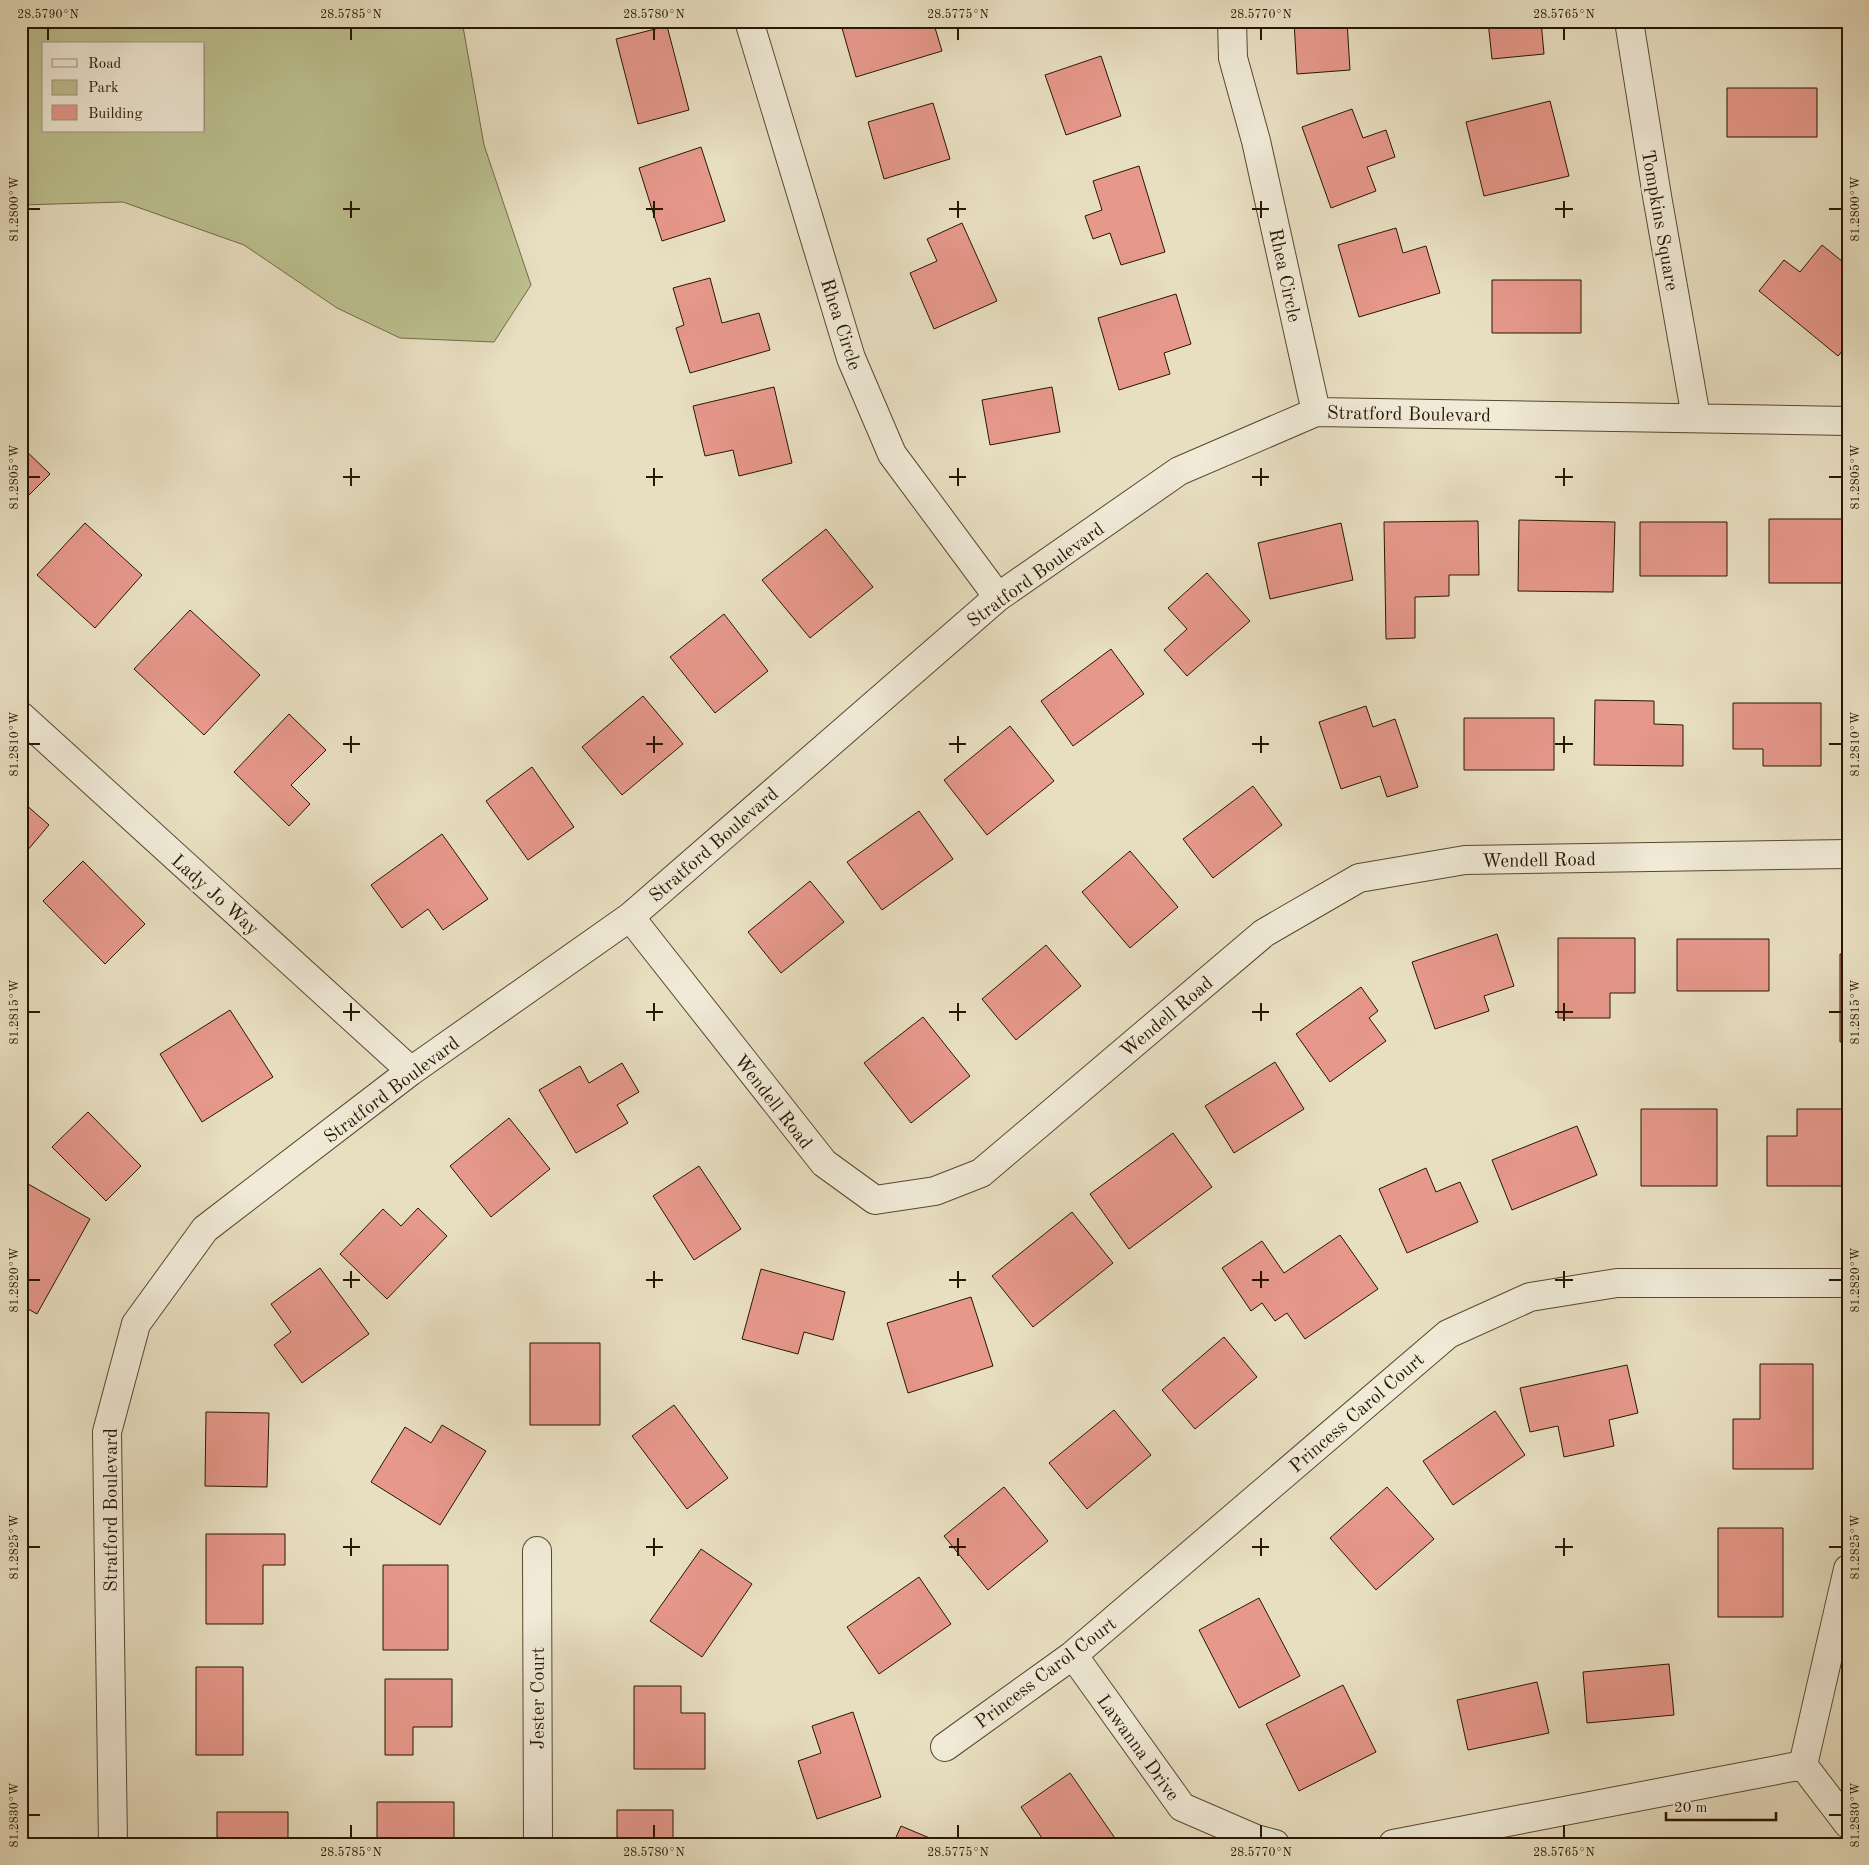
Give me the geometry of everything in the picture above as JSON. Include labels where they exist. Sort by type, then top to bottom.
[{"type":"street","name":"Rhea Circle","points":[[749,21],[851,358],[892,454],[998,597]]},
{"type":"street","name":"Rhea Circle","points":[[1232,21],[1233,58],[1256,141],[1316,412]]},
{"type":"street","name":"Tompkins Square","points":[[1629,21],[1656,196],[1696,417]]},
{"type":"street","name":"Stratford Boulevard","points":[[113,1844],[107,1432],[136,1324],[205,1229],[411,1071],[630,917],[998,597],[1179,472],[1316,412],[1848,421]]},
{"type":"street","name":"Lady Jo Way","points":[[21,716],[411,1071]]},
{"type":"street","name":"Wendell Road","points":[[630,917],[824,1163],[875,1200],[934,1191],[981,1172],[1264,933],[1360,878],[1465,860],[1848,854]]},
{"type":"street","name":"Princess Carol Court","points":[[945,1747],[1073,1655],[1448,1334],[1530,1297],[1617,1283],[1848,1283]]},
{"type":"street","name":"Jester Court","points":[[537,1551],[538,1844]]},
{"type":"street","points":[[1803,1765],[1848,1569]]},
{"type":"street","name":"Lawanna Drive","points":[[1073,1655],[1182,1807],[1256,1839],[1275,1844]]},
{"type":"street","points":[[1803,1765],[1848,1824]]},
{"type":"street","points":[[1393,1844],[1803,1765]]},
{"type":"green space","points":[[21,21],[462,21],[484,145],[531,285],[494,342],[400,338],[337,308],[244,245],[123,202],[21,205]]},
{"type":"building","points":[[840,21],[933,21],[942,51],[856,77]]},
{"type":"building","points":[[1294,21],[1347,21],[1350,70],[1297,74]]},
{"type":"building","points":[[1488,21],[1541,21],[1544,54],[1492,59]]},
{"type":"building","points":[[667,26],[689,110],[638,124],[616,39]]},
{"type":"building","points":[[1101,56],[1121,116],[1066,135],[1045,75]]},
{"type":"building","points":[[1727,88],[1817,88],[1817,137],[1727,137]]},
{"type":"building","points":[[1550,101],[1569,176],[1484,196],[1466,122]]},
{"type":"building","points":[[933,103],[950,159],[884,179],[868,122]]},
{"type":"building","points":[[1352,109],[1363,138],[1386,130],[1395,157],[1367,167],[1376,191],[1331,208],[1302,127]]},
{"type":"building","points":[[701,147],[725,221],[662,241],[639,168]]},
{"type":"building","points":[[1139,166],[1165,252],[1121,265],[1110,233],[1093,239],[1085,216],[1102,210],[1093,181]]},
{"type":"building","points":[[962,223],[997,301],[934,329],[910,273],[937,261],[927,239]]},
{"type":"building","points":[[1396,228],[1403,253],[1426,246],[1440,293],[1359,317],[1338,245]]},
{"type":"building","points":[[1822,245],[1848,266],[1848,344],[1838,356],[1759,291],[1784,260],[1800,272]]},
{"type":"building","points":[[710,278],[722,323],[759,313],[770,350],[690,373],[676,328],[684,325],[673,288]]},
{"type":"building","points":[[1492,280],[1581,280],[1581,333],[1492,333]]},
{"type":"building","points":[[1176,294],[1191,344],[1164,353],[1170,374],[1119,390],[1098,318]]},
{"type":"building","points":[[774,387],[792,463],[739,476],[733,450],[705,456],[693,406]]},
{"type":"building","points":[[1052,387],[1060,432],[990,445],[982,400]]},
{"type":"building","points":[[21,446],[50,474],[21,503]]},
{"type":"building","points":[[1769,519],[1846,519],[1846,583],[1769,583]]},
{"type":"building","points":[[1519,520],[1615,522],[1613,592],[1518,591]]},
{"type":"building","points":[[1478,521],[1479,575],[1449,575],[1449,596],[1415,597],[1415,638],[1386,639],[1384,522]]},
{"type":"building","points":[[1640,522],[1727,522],[1727,576],[1640,576]]},
{"type":"building","points":[[85,523],[142,575],[95,628],[37,575]]},
{"type":"building","points":[[1341,523],[1353,580],[1270,599],[1258,543]]},
{"type":"building","points":[[826,529],[873,587],[810,638],[762,580]]},
{"type":"building","points":[[1207,573],[1250,621],[1187,676],[1164,650],[1187,629],[1168,608]]},
{"type":"building","points":[[190,610],[260,675],[204,735],[134,669]]},
{"type":"building","points":[[724,614],[768,671],[715,713],[670,657]]},
{"type":"building","points":[[1111,649],[1144,694],[1073,746],[1041,701]]},
{"type":"building","points":[[643,696],[683,744],[622,795],[582,747]]},
{"type":"building","points":[[1595,700],[1654,701],[1654,724],[1683,725],[1683,766],[1594,765]]},
{"type":"building","points":[[1733,703],[1821,703],[1821,766],[1763,766],[1763,749],[1733,749]]},
{"type":"building","points":[[1366,706],[1373,727],[1395,719],[1418,787],[1387,797],[1380,776],[1341,789],[1319,722]]},
{"type":"building","points":[[289,714],[326,750],[291,785],[310,804],[289,826],[234,772]]},
{"type":"building","points":[[1464,718],[1554,718],[1554,770],[1464,770]]},
{"type":"building","points":[[1010,726],[1054,781],[987,835],[944,780]]},
{"type":"building","points":[[532,767],[574,827],[528,860],[486,801]]},
{"type":"building","points":[[1253,786],[1282,825],[1213,878],[1183,839]]},
{"type":"building","points":[[24,803],[49,825],[21,858],[21,807]]},
{"type":"building","points":[[919,811],[953,859],[882,910],[847,862]]},
{"type":"building","points":[[442,834],[488,899],[443,930],[428,909],[402,928],[371,885]]},
{"type":"building","points":[[1130,851],[1178,907],[1130,948],[1082,892]]},
{"type":"building","points":[[83,861],[145,924],[105,964],[43,901]]},
{"type":"building","points":[[810,881],[844,922],[781,973],[748,932]]},
{"type":"building","points":[[1497,934],[1514,986],[1484,996],[1489,1011],[1435,1029],[1412,962]]},
{"type":"building","points":[[1558,938],[1635,938],[1635,993],[1610,993],[1610,1018],[1558,1018]]},
{"type":"building","points":[[1677,939],[1769,939],[1769,991],[1677,991]]},
{"type":"building","points":[[1046,945],[1081,986],[1016,1040],[982,999]]},
{"type":"building","points":[[1840,954],[1848,954],[1848,1042],[1840,1042]]},
{"type":"building","points":[[1361,987],[1378,1011],[1369,1018],[1386,1041],[1330,1082],[1296,1034]]},
{"type":"building","points":[[230,1010],[273,1077],[202,1122],[160,1054]]},
{"type":"building","points":[[923,1017],[970,1076],[911,1123],[864,1063]]},
{"type":"building","points":[[1275,1062],[1304,1109],[1234,1153],[1205,1106]]},
{"type":"building","points":[[622,1063],[639,1092],[617,1105],[628,1123],[576,1153],[539,1090],[580,1066],[589,1083]]},
{"type":"building","points":[[1641,1109],[1717,1109],[1717,1186],[1641,1186]]},
{"type":"building","points":[[1797,1109],[1848,1109],[1848,1186],[1767,1186],[1767,1136],[1797,1136]]},
{"type":"building","points":[[88,1112],[141,1166],[106,1201],[52,1147]]},
{"type":"building","points":[[509,1118],[550,1169],[491,1217],[450,1166]]},
{"type":"building","points":[[1577,1126],[1597,1175],[1512,1210],[1492,1160]]},
{"type":"building","points":[[1173,1133],[1212,1187],[1129,1249],[1090,1194]]},
{"type":"building","points":[[699,1166],[741,1229],[694,1260],[653,1196]]},
{"type":"building","points":[[1426,1168],[1436,1192],[1460,1182],[1478,1222],[1407,1253],[1379,1189]]},
{"type":"building","points":[[21,1180],[90,1219],[37,1314],[21,1305]]},
{"type":"building","points":[[418,1208],[447,1236],[387,1299],[340,1254],[383,1209],[401,1226]]},
{"type":"building","points":[[1072,1212],[1113,1263],[1033,1327],[992,1276]]},
{"type":"building","points":[[1340,1235],[1378,1289],[1305,1339],[1287,1313],[1275,1321],[1262,1303],[1251,1311],[1222,1268],[1262,1241],[1284,1273]]},
{"type":"building","points":[[320,1268],[369,1334],[302,1383],[274,1345],[291,1332],[271,1304]]},
{"type":"building","points":[[761,1269],[845,1292],[833,1340],[804,1332],[798,1354],[742,1339]]},
{"type":"building","points":[[971,1297],[993,1366],[908,1393],[887,1323]]},
{"type":"building","points":[[1224,1337],[1257,1377],[1195,1429],[1162,1390]]},
{"type":"building","points":[[530,1343],[600,1343],[600,1425],[530,1425]]},
{"type":"building","points":[[1760,1364],[1813,1364],[1813,1469],[1733,1469],[1733,1419],[1760,1419]]},
{"type":"building","points":[[1627,1365],[1638,1413],[1609,1420],[1614,1446],[1564,1457],[1558,1426],[1530,1432],[1520,1388]]},
{"type":"building","points":[[674,1405],[728,1478],[687,1509],[632,1436]]},
{"type":"building","points":[[1114,1410],[1151,1455],[1087,1509],[1049,1463]]},
{"type":"building","points":[[1495,1411],[1525,1455],[1453,1505],[1423,1461]]},
{"type":"building","points":[[206,1412],[269,1413],[267,1487],[205,1486]]},
{"type":"building","points":[[442,1425],[486,1451],[440,1525],[371,1482],[405,1427],[431,1443]]},
{"type":"building","points":[[1004,1487],[1048,1541],[988,1590],[944,1536]]},
{"type":"building","points":[[1387,1487],[1434,1539],[1376,1590],[1330,1538]]},
{"type":"building","points":[[1718,1528],[1783,1528],[1783,1617],[1718,1617]]},
{"type":"building","points":[[206,1534],[285,1534],[285,1565],[263,1565],[263,1624],[206,1624]]},
{"type":"building","points":[[701,1549],[752,1584],[702,1657],[650,1621]]},
{"type":"building","points":[[383,1565],[448,1565],[448,1650],[383,1650]]},
{"type":"building","points":[[919,1577],[951,1624],[879,1674],[847,1627]]},
{"type":"building","points":[[1259,1598],[1300,1676],[1239,1708],[1199,1630]]},
{"type":"building","points":[[1669,1664],[1674,1715],[1587,1723],[1583,1672]]},
{"type":"building","points":[[196,1667],[243,1667],[243,1755],[196,1755]]},
{"type":"building","points":[[385,1679],[452,1679],[452,1727],[413,1727],[413,1755],[385,1755]]},
{"type":"building","points":[[1537,1682],[1549,1733],[1468,1750],[1457,1700]]},
{"type":"building","points":[[1343,1685],[1376,1752],[1299,1791],[1266,1724]]},
{"type":"building","points":[[634,1686],[681,1686],[681,1713],[705,1713],[705,1769],[634,1769]]},
{"type":"building","points":[[853,1712],[881,1797],[817,1819],[798,1761],[821,1753],[812,1726]]},
{"type":"building","points":[[1070,1773],[1119,1844],[1046,1844],[1021,1807]]},
{"type":"building","points":[[377,1802],[454,1802],[454,1844],[377,1844]]},
{"type":"building","points":[[617,1810],[673,1810],[673,1844],[617,1844]]},
{"type":"building","points":[[217,1812],[288,1812],[288,1844],[217,1844]]},
{"type":"building","points":[[901,1826],[944,1844],[893,1844]]}]
